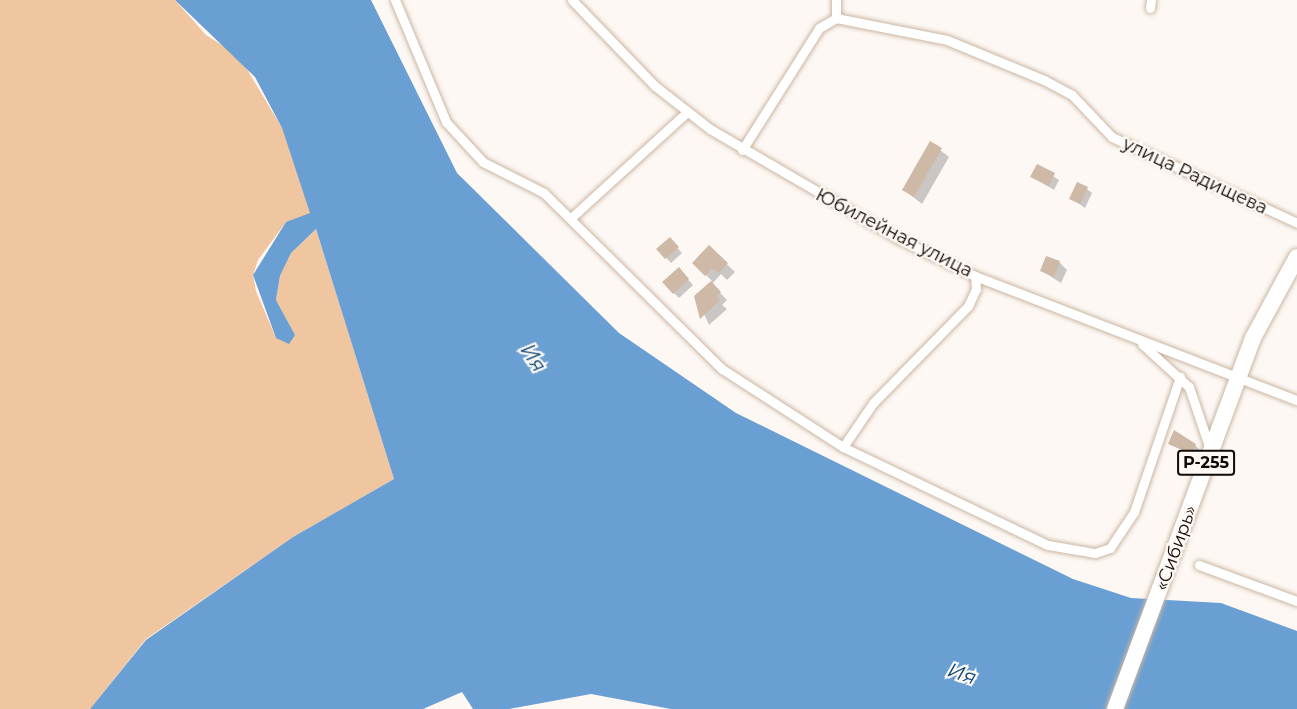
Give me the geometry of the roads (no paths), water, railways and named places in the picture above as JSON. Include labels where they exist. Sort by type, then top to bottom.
[{"type":"highway","name":"«Сибирь»","points":[[1116,709],[1177,549],[1238,377],[1262,318],[1297,257]]},
{"type":"street","points":[[395,0],[446,122],[483,162],[544,193],[572,217],[662,315],[722,369],[843,447],[1048,545],[1095,553],[1110,548],[1134,512],[1180,377]]},
{"type":"street","name":"Юбилейная улица","points":[[572,0],[687,112],[742,150],[975,276],[1123,330],[1297,400]]},
{"type":"street","points":[[742,150],[819,28],[836,18],[836,0]]},
{"type":"street","name":"улица Радищева","points":[[836,18],[947,40],[1044,80],[1072,95],[1112,137],[1297,223]]},
{"type":"street","points":[[572,217],[687,112]]},
{"type":"street","points":[[843,447],[873,403],[968,306],[976,289],[975,276]]},
{"type":"street","points":[[1123,330],[1180,377],[1200,408],[1210,452]]},
{"type":"street","points":[[1199,565],[1297,601]]},
{"type":"water","name":"Ия","points":[[175,0],[371,0],[457,173],[619,333],[736,413],[1073,579],[1131,598],[1221,603],[1297,631],[1297,709],[671,709],[591,694],[509,709],[473,709],[462,692],[423,709],[90,709],[146,640],[293,537],[394,479],[316,229],[291,253],[280,276],[276,300],[295,335],[289,344],[276,338],[253,275],[286,222],[310,213],[282,128],[255,77]]}]
